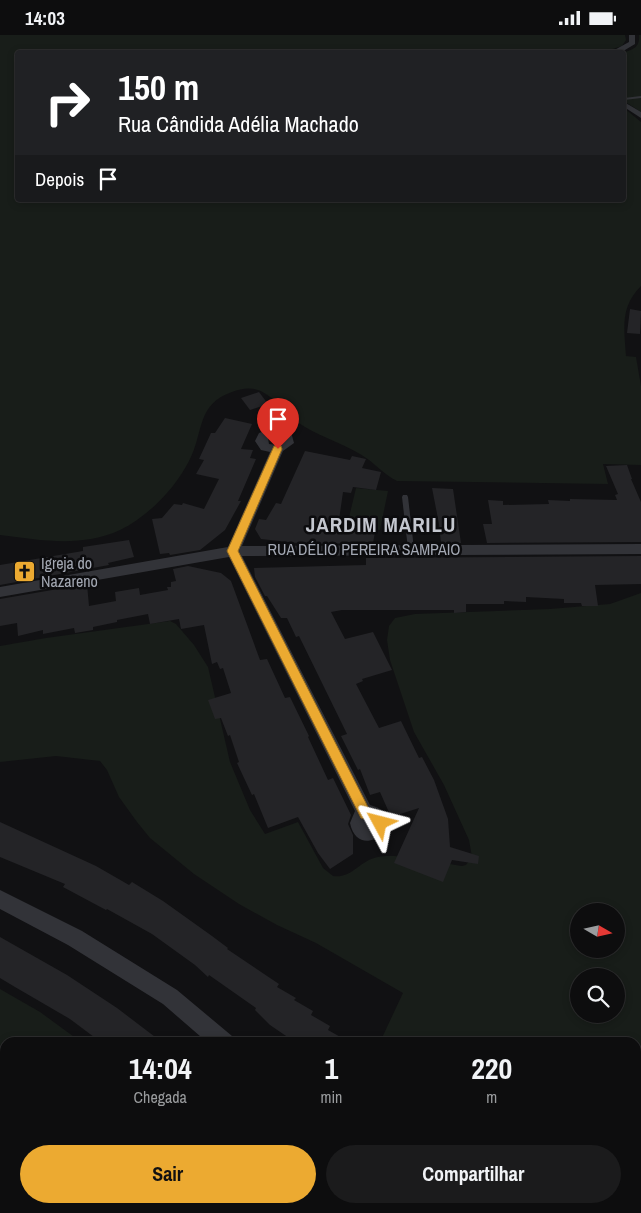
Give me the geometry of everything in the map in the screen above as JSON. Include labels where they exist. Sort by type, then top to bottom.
[{"type":"street","points":[[620,50],[633,43],[632,35]]},
{"type":"street","points":[[626,105],[641,116]]},
{"type":"street","points":[[278,449],[233,551],[365,814]]},
{"type":"street","name":"RUA DÉLIO PEREIRA SAMPAIO","points":[[0,592],[233,551],[641,549]]},
{"type":"street","points":[[0,899],[75,938],[170,997],[218,1037]]},
{"type":"lane","points":[[626,99],[641,97]]},
{"type":"lane","points":[[405,497],[411,549]]},
{"type":"shaded area","points":[[0,35],[625,35],[626,40],[622,46],[609,50],[15,50],[15,202],[626,202],[626,110],[641,122],[641,286],[634,294],[626,310],[624,327],[626,356],[636,357],[641,386],[641,465],[603,464],[608,484],[397,481],[360,454],[303,426],[263,392],[255,389],[245,389],[220,397],[212,404],[203,421],[189,461],[176,482],[150,510],[120,530],[105,536],[75,541],[0,535]]},
{"type":"shaded area","points":[[639,35],[641,35],[641,112],[626,102],[626,52],[633,49],[639,39]]},
{"type":"shaded area","points":[[356,488],[388,491],[380,530],[347,526]]},
{"type":"shaded area","points":[[641,593],[641,1037],[382,1037],[403,993],[316,943],[277,925],[239,904],[194,874],[150,838],[119,797],[107,770],[100,761],[56,756],[0,762],[0,646],[170,621],[176,624],[194,645],[208,667],[230,762],[250,810],[265,834],[298,822],[323,868],[333,876],[346,875],[372,859],[387,856],[466,865],[472,857],[469,840],[444,785],[414,732],[390,660],[387,640],[389,626],[395,618],[415,614],[550,609],[610,604]]},
{"type":"shaded area","points":[[0,989],[40,1012],[74,1037],[0,1037]]},
{"type":"building","points":[[630,309],[641,311],[640,334],[627,333]]},
{"type":"building","points":[[259,392],[268,404],[250,410],[241,398]]},
{"type":"building","points":[[225,418],[252,424],[241,449],[253,450],[250,458],[256,459],[238,501],[241,501],[225,530],[200,550],[170,555],[169,553],[160,554],[152,519],[162,518],[174,504],[182,505],[183,503],[204,509],[219,479],[196,474],[204,460],[199,459],[211,433],[215,433]]},
{"type":"building","points":[[305,451],[350,460],[352,456],[366,459],[362,468],[381,472],[376,490],[353,487],[351,493],[343,492],[338,527],[375,532],[373,543],[307,544],[261,539],[255,529],[259,519],[266,520],[276,503],[281,504]]},
{"type":"building","points":[[627,465],[641,502],[641,542],[487,543],[483,524],[492,524],[488,500],[503,501],[503,505],[549,504],[548,500],[570,501],[570,499],[617,500],[615,495],[618,494],[606,466]]},
{"type":"building","points":[[432,488],[453,489],[461,543],[441,543]]},
{"type":"building","points":[[129,540],[134,557],[108,563],[109,565],[0,585],[0,565],[83,551],[83,547]]},
{"type":"building","points":[[641,556],[641,584],[595,585],[598,606],[564,603],[564,599],[526,597],[526,602],[504,601],[504,604],[466,604],[466,612],[454,613],[454,610],[342,610],[331,612],[345,639],[373,632],[392,670],[362,679],[363,681],[356,684],[379,728],[401,721],[419,758],[422,757],[434,780],[448,819],[450,847],[479,856],[478,864],[452,860],[443,882],[394,863],[419,808],[391,817],[380,792],[370,795],[360,769],[358,770],[341,736],[347,734],[299,636],[296,637],[287,618],[281,618],[267,596],[265,596],[255,577],[254,568],[366,565],[366,558]]},
{"type":"building","points":[[188,566],[221,573],[231,581],[260,660],[267,659],[285,698],[290,697],[328,780],[333,778],[351,815],[348,824],[353,835],[353,854],[330,869],[318,853],[298,817],[268,828],[254,794],[252,795],[237,763],[239,762],[230,735],[228,736],[221,718],[215,719],[208,700],[231,693],[223,668],[220,669],[217,662],[212,664],[204,625],[181,629],[179,619],[150,624],[148,614],[117,620],[117,622],[93,627],[93,630],[75,633],[74,628],[43,634],[43,630],[18,636],[17,623],[0,626],[0,599],[87,584],[89,606],[116,601],[115,592],[139,588],[140,595],[168,590],[167,587],[171,587],[171,582],[176,581],[173,569]]},
{"type":"building","points":[[0,822],[96,866],[129,885],[132,882],[163,901],[227,949],[279,984],[277,987],[313,1011],[311,1015],[330,1026],[328,1030],[340,1037],[288,1037],[270,1025],[255,1010],[256,1008],[209,975],[208,977],[195,965],[152,934],[63,887],[65,884],[0,857]]},
{"type":"building","points":[[0,937],[67,975],[117,1008],[155,1037],[94,1037],[70,1019],[0,978]]},
{"type":"place","name":"Igreja do Nazareno","points":[[25,572]]},
{"type":"district","name":"JARDIM MARILU","points":[[381,525]]},
{"type":"route","points":[[278,449],[233,551],[365,814],[375,815],[380,820],[380,823]]}]
